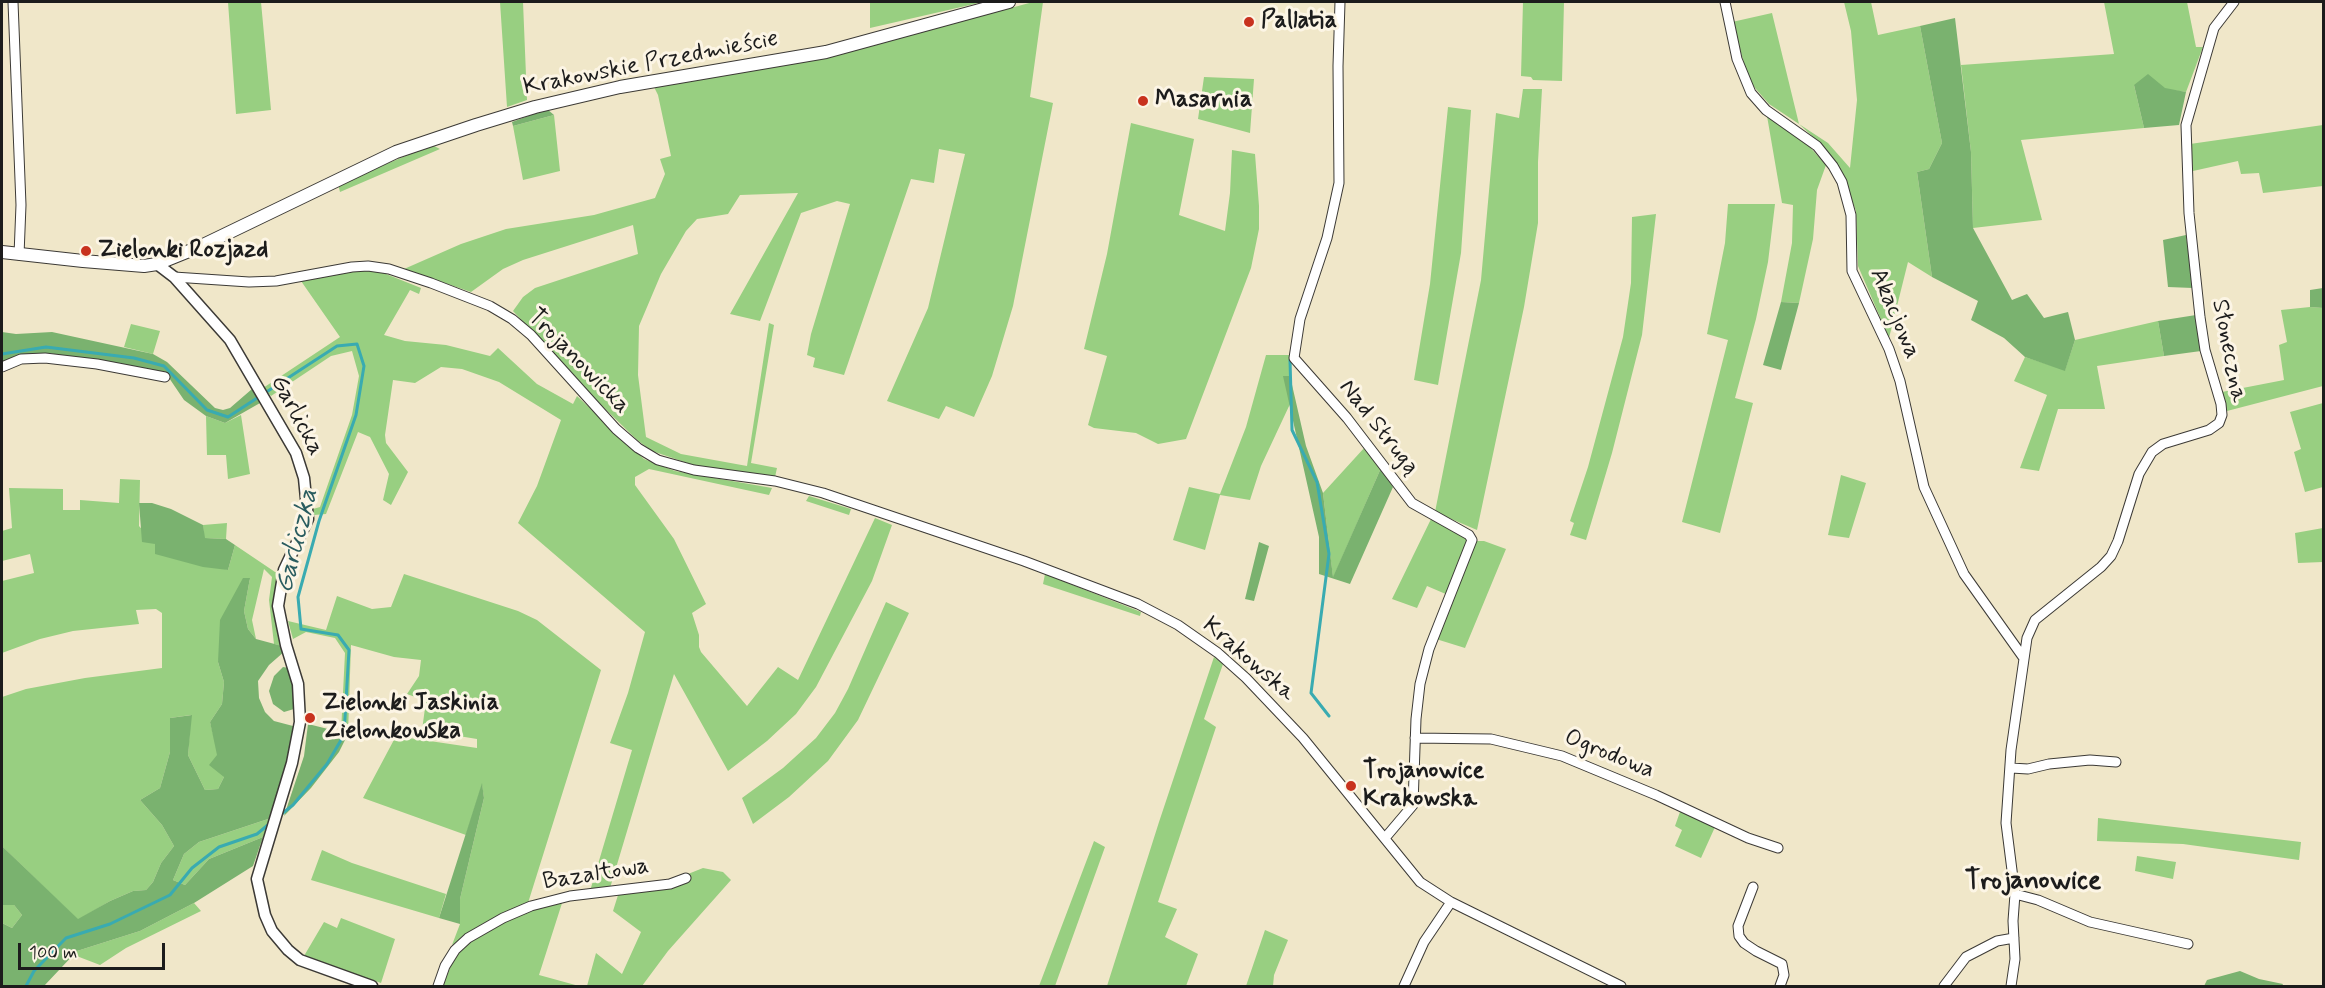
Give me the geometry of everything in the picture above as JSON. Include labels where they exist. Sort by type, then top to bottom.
[{"type":"main road","name":"Krakowskie Przedmieście","points":[[2,252],[144,266],[157,264],[199,247],[396,152],[476,124],[597,92],[826,52],[1010,2]]},
{"type":"street","points":[[14,2],[21,205],[19,255]]},
{"type":"street","name":"Nad Strugą","points":[[1340,2],[1338,191],[1327,238],[1300,319],[1294,358],[1347,418],[1412,503],[1469,535],[1472,540],[1429,649],[1419,691],[1413,806],[1384,838]]},
{"type":"street","name":"Akacjowa","points":[[1725,2],[1737,59],[1755,99],[1766,110],[1817,146],[1842,182],[1851,215],[1852,271],[1889,349],[1900,381],[1924,487],[1964,574],[2023,657]]},
{"type":"street","name":"Słoneczna","points":[[2011,987],[2015,959],[2015,894],[2006,823],[2012,750],[2027,638],[2035,620],[2101,567],[2110,556],[2148,457],[2163,444],[2209,430],[2221,420],[2221,404],[2205,350],[2192,254],[2186,125],[2214,27],[2234,2]]},
{"type":"street","name":"Garlicka","points":[[157,264],[174,277],[230,339],[296,453],[304,478],[308,519],[284,570],[278,606],[298,684],[300,718],[296,748],[257,879],[265,915],[272,931],[300,960],[372,987]]},
{"type":"street","name":"Trojanowicka","points":[[174,277],[249,282],[276,280],[352,267],[368,266],[389,269],[490,306],[512,319],[531,335],[616,429],[648,454],[674,465],[694,470],[775,480]]},
{"type":"street","points":[[2,368],[21,359],[45,358],[97,364],[165,377]]},
{"type":"street","name":"Krakowska","points":[[775,480],[832,496],[1079,581],[1138,604],[1178,625],[1218,653],[1278,710],[1420,882],[1451,902],[1621,987]]},
{"type":"street","name":"Ogrodowa","points":[[1415,738],[1491,739],[1562,756],[1656,795],[1748,838],[1778,848]]},
{"type":"street","points":[[2011,768],[2028,769],[2049,764],[2090,760],[2116,762]]},
{"type":"street","name":"Bazaltowa","points":[[438,987],[455,950],[468,938],[503,918],[531,906],[570,896],[670,884],[686,878]]},
{"type":"street","points":[[1753,887],[1738,926],[1739,936],[1744,943],[1756,951],[1782,964],[1784,975],[1780,987]]},
{"type":"street","points":[[2015,894],[2038,900],[2090,922],[2188,944]]},
{"type":"street","points":[[1404,987],[1424,942],[1451,902]]},
{"type":"street","points":[[1944,987],[1966,957],[1997,941],[2014,938]]},
{"type":"green space","points":[[228,2],[261,2],[271,110],[236,114]]},
{"type":"green space","points":[[500,2],[523,2],[527,100],[507,107]]},
{"type":"green space","points":[[870,2],[983,2],[870,28]]},
{"type":"green space","points":[[1033,2],[1043,2],[1030,97],[1053,103],[1013,306],[992,376],[974,417],[946,406],[939,419],[887,401],[928,308],[965,154],[939,149],[934,183],[911,179],[844,375],[813,367],[815,358],[807,355],[811,334],[850,204],[837,201],[801,213],[760,321],[730,314],[798,193],[740,195],[728,214],[697,219],[686,231],[661,274],[639,326],[638,375],[646,437],[681,454],[747,466],[769,323],[774,325],[751,463],[777,468],[775,477],[696,466],[652,451],[637,440],[589,393],[513,311],[523,297],[535,288],[638,254],[633,225],[523,260],[503,269],[471,292],[404,269],[461,244],[506,229],[594,215],[655,198],[665,174],[660,159],[671,156],[658,95],[654,87],[829,57]]},
{"type":"green space","points":[[1523,2],[1564,2],[1562,81],[1533,80],[1531,77],[1521,76]]},
{"type":"green space","points":[[1844,2],[1871,2],[1878,35],[1920,26],[1942,143],[1929,169],[1917,172],[1932,277],[1908,262],[1889,338],[1858,266],[1856,211],[1841,171],[1824,147],[1799,124],[1828,143],[1850,168],[1857,100],[1851,31]]},
{"type":"green space","points":[[2104,2],[2187,2],[2196,47],[2203,47],[2186,92],[2134,85],[2144,128],[2021,140],[2042,220],[1973,228],[1971,152],[1961,65],[2114,54]]},
{"type":"green space","points":[[1772,13],[1799,124],[1769,104],[1755,88],[1748,77],[1732,22]]},
{"type":"green space","points":[[1955,18],[1971,152],[1973,228],[2012,300],[2027,294],[2044,318],[2068,312],[2075,340],[2065,371],[2025,357],[2004,338],[1971,320],[1978,301],[1932,277],[1917,172],[1929,169],[1942,143],[1920,26]]},
{"type":"green space","points":[[2148,74],[2165,88],[2186,92],[2179,125],[2144,128],[2134,85]]},
{"type":"green space","points":[[1204,77],[1254,79],[1250,133],[1198,119]]},
{"type":"green space","points":[[1523,89],[1542,89],[1538,162],[1538,223],[1524,307],[1477,530],[1435,512],[1481,280],[1496,113],[1519,118]]},
{"type":"green space","points":[[1448,107],[1471,110],[1461,253],[1438,385],[1414,380],[1430,284]]},
{"type":"green space","points":[[547,109],[554,115],[513,126],[512,122]]},
{"type":"green space","points":[[554,115],[560,171],[523,180],[513,126]]},
{"type":"green space","points":[[1767,116],[1799,135],[1826,165],[1817,190],[1813,239],[1799,303],[1781,302],[1792,243],[1793,205],[1782,203]]},
{"type":"green space","points":[[1131,123],[1194,139],[1179,215],[1225,231],[1232,150],[1255,154],[1259,229],[1251,268],[1186,439],[1158,444],[1136,433],[1094,428],[1088,425],[1107,356],[1084,349],[1107,254]]},
{"type":"green space","points":[[2323,125],[2323,186],[2263,193],[2259,173],[2241,174],[2238,161],[2193,171],[2190,144]]},
{"type":"green space","points":[[432,145],[440,149],[340,192],[338,184]]},
{"type":"green space","points":[[1728,204],[1775,204],[1768,262],[1735,398],[1753,403],[1720,533],[1682,522],[1728,340],[1707,334],[1725,243]]},
{"type":"green space","points":[[1656,214],[1642,335],[1612,453],[1586,540],[1570,535],[1574,523],[1570,521],[1588,467],[1623,337],[1631,283],[1632,217]]},
{"type":"green space","points":[[2186,235],[2193,288],[2168,287],[2163,240]]},
{"type":"green space","points":[[362,270],[381,272],[421,288],[419,294],[410,290],[384,335],[405,341],[446,345],[490,356],[498,348],[537,384],[573,404],[577,396],[644,459],[675,471],[772,488],[769,495],[649,469],[635,477],[635,485],[674,539],[706,604],[692,613],[699,635],[701,652],[747,706],[778,667],[798,680],[875,518],[892,525],[872,581],[816,687],[796,714],[767,741],[728,771],[674,674],[610,888],[590,891],[632,750],[610,743],[628,693],[645,632],[518,523],[537,486],[561,420],[499,382],[462,369],[441,367],[415,383],[393,380],[385,435],[386,443],[408,472],[391,505],[383,500],[389,474],[370,437],[358,432],[326,514],[314,515],[313,509],[320,507],[352,415],[359,376],[352,351],[331,356],[271,396],[263,388],[340,337],[301,281]]},
{"type":"green space","points":[[2323,288],[2323,308],[2310,307],[2310,290]]},
{"type":"green space","points":[[1781,302],[1799,303],[1781,370],[1763,365]]},
{"type":"green space","points":[[2323,308],[2323,386],[2227,411],[2222,392],[2284,380],[2279,345],[2287,342],[2281,310]]},
{"type":"green space","points":[[2196,315],[2201,351],[2164,356],[2158,321]]},
{"type":"green space","points":[[2158,321],[2164,356],[2097,366],[2105,409],[2058,409],[2039,471],[2020,468],[2047,395],[2014,381],[2025,357],[2065,370],[2075,340]]},
{"type":"green space","points":[[131,324],[160,331],[153,354],[124,347]]},
{"type":"green space","points":[[2,332],[16,334],[52,332],[153,354],[167,362],[215,408],[223,410],[230,408],[252,389],[260,403],[225,423],[206,416],[184,400],[165,372],[48,353],[20,356],[2,364]]},
{"type":"green space","points":[[1266,355],[1289,355],[1292,360],[1290,376],[1284,376],[1290,404],[1261,466],[1250,500],[1220,495],[1205,550],[1173,540],[1189,487],[1220,494],[1246,427]]},
{"type":"green space","points":[[1283,376],[1290,376],[1306,446],[1323,493],[1333,577],[1381,468],[1393,487],[1350,584],[1319,574],[1319,537]]},
{"type":"green space","points":[[2323,403],[2323,487],[2305,492],[2294,452],[2301,449],[2290,412]]},
{"type":"green space","points":[[241,415],[250,474],[228,479],[226,455],[207,455],[206,416],[225,423]]},
{"type":"green space","points":[[1365,447],[1381,468],[1333,578],[1323,493]]},
{"type":"green space","points":[[1841,475],[1866,483],[1849,538],[1828,535]]},
{"type":"green space","points":[[120,479],[140,480],[139,526],[155,544],[228,570],[235,545],[278,574],[275,604],[282,646],[274,644],[269,600],[272,577],[264,569],[252,620],[256,639],[248,629],[244,611],[250,578],[218,662],[224,682],[222,704],[210,722],[224,777],[218,789],[205,790],[188,755],[191,715],[170,718],[170,752],[160,788],[140,800],[162,825],[174,846],[161,863],[153,882],[146,890],[133,891],[110,901],[78,920],[2,846],[2,697],[26,689],[85,678],[162,668],[162,613],[156,609],[136,610],[139,624],[73,631],[40,639],[2,653],[2,581],[34,573],[30,554],[2,561],[2,531],[12,528],[9,488],[63,489],[63,510],[80,510],[80,500],[119,503]]},
{"type":"green space","points":[[809,496],[851,509],[849,515],[806,501]]},
{"type":"green space","points":[[139,503],[152,503],[171,509],[203,525],[205,538],[226,539],[235,545],[228,570],[203,567],[155,554],[155,544],[142,542]]},
{"type":"green space","points":[[1432,517],[1466,536],[1468,544],[1448,595],[1427,586],[1417,608],[1392,599]]},
{"type":"green space","points":[[227,523],[226,539],[204,538],[203,525]]},
{"type":"green space","points":[[2323,528],[2323,562],[2298,563],[2295,533]]},
{"type":"green space","points":[[1477,541],[1484,541],[1506,549],[1465,648],[1436,639]]},
{"type":"green space","points":[[1259,542],[1269,546],[1254,601],[1245,599]]},
{"type":"green space","points":[[404,574],[518,611],[537,620],[601,670],[528,903],[482,924],[452,945],[460,924],[460,899],[484,798],[482,785],[466,835],[363,798],[396,736],[477,748],[477,739],[422,730],[426,701],[407,694],[419,676],[421,660],[394,657],[351,645],[348,734],[341,732],[345,653],[335,638],[306,632],[293,639],[288,621],[326,630],[337,596],[372,609],[391,607]]},
{"type":"green space","points":[[1045,574],[1141,612],[1140,616],[1043,584]]},
{"type":"green space","points":[[243,578],[250,578],[244,611],[248,629],[256,639],[282,646],[285,651],[269,665],[258,681],[259,698],[265,712],[274,721],[293,726],[291,749],[271,818],[199,842],[184,854],[173,880],[185,885],[209,859],[263,837],[253,866],[194,903],[140,931],[77,951],[44,986],[2,986],[2,923],[12,928],[22,915],[14,905],[2,905],[2,846],[78,919],[133,891],[146,890],[153,882],[161,863],[174,846],[162,825],[140,800],[160,788],[170,752],[170,718],[192,715],[188,755],[205,790],[218,789],[224,777],[209,765],[217,755],[210,722],[222,704],[224,682],[218,662],[220,620]]},
{"type":"green space","points":[[886,602],[909,613],[858,720],[828,761],[789,797],[753,824],[742,798],[783,768],[816,738],[835,713]]},
{"type":"green space","points":[[1214,657],[1223,664],[1204,719],[1216,727],[1158,902],[1177,909],[1165,937],[1198,954],[1186,986],[1107,986],[1159,822]]},
{"type":"green space","points":[[283,667],[289,668],[295,694],[294,709],[284,712],[273,704],[269,691],[274,676]]},
{"type":"green space","points":[[308,724],[348,734],[339,752],[311,788],[284,816],[304,756]]},
{"type":"green space","points":[[482,783],[484,798],[460,899],[460,924],[439,918]]},
{"type":"green space","points":[[1681,809],[1715,827],[1701,858],[1675,846],[1682,830],[1675,826]]},
{"type":"green space","points":[[271,818],[263,837],[209,859],[185,885],[173,880],[184,854],[199,842]]},
{"type":"green space","points":[[2098,818],[2301,842],[2299,860],[2183,844],[2097,841]]},
{"type":"green space","points":[[1094,841],[1105,847],[1055,986],[1039,986]]},
{"type":"green space","points":[[322,850],[352,863],[446,894],[439,918],[311,880]]},
{"type":"green space","points":[[2137,856],[2176,862],[2173,879],[2135,871]]},
{"type":"green space","points":[[703,868],[723,872],[731,880],[668,951],[642,986],[587,986],[596,953],[622,974],[641,932],[613,911],[619,892],[690,879],[688,874]]},
{"type":"green space","points":[[563,900],[539,975],[579,986],[443,986],[455,955],[464,945],[506,919]]},
{"type":"green space","points":[[194,903],[201,911],[126,948],[100,965],[74,955],[77,951],[140,931]]},
{"type":"green space","points":[[2,905],[14,905],[22,915],[12,928],[2,923]]},
{"type":"green space","points":[[341,918],[395,939],[381,983],[304,956],[324,922],[337,928]]},
{"type":"green space","points":[[1265,930],[1288,940],[1274,975],[1273,986],[1246,986]]},
{"type":"green space","points":[[2240,971],[2259,979],[2283,984],[2282,986],[2204,986],[2207,980]]},
{"type":"waterway","name":"Garliczka","points":[[2,354],[46,347],[134,358],[164,366],[207,410],[228,417],[337,346],[357,344],[364,366],[356,415],[319,521],[298,597],[301,629],[338,635],[349,650],[344,735],[327,764],[293,805],[279,816]]},
{"type":"waterway","points":[[1290,360],[1292,430],[1317,482],[1329,554],[1311,693],[1329,716]]},
{"type":"waterway","name":"Garliczka","points":[[26,986],[34,971],[66,938],[110,924],[170,895],[192,868],[219,847],[257,834],[269,824]]},
{"type":"place","name":"Pallatia","points":[[1249,22]]},
{"type":"place","name":"Masarnia","points":[[1143,101]]},
{"type":"place","name":"Zielonki Rozjazd","points":[[86,251]]},
{"type":"place","name":"Zielonki Jaskinia Zielonkowska","points":[[310,718]]},
{"type":"place","name":"Trojanowice Krakowska","points":[[1351,786]]},
{"type":"district","name":"Trojanowice","points":[[2033,882]]}]
